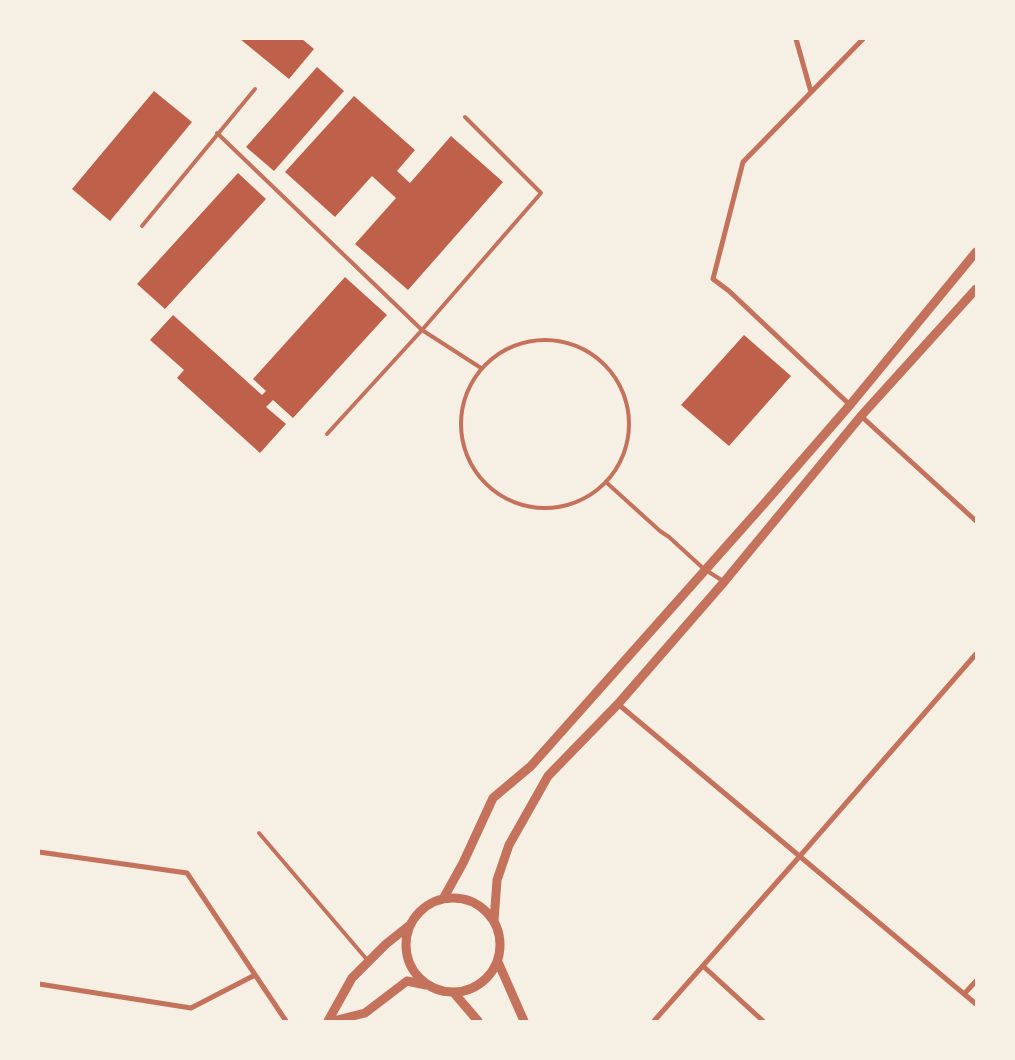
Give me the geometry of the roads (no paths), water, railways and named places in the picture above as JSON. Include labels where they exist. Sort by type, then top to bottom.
[{"type":"street","points":[[796,39],[811,92]]},
{"type":"street","points":[[850,405],[730,291],[713,279],[743,162],[863,39]]},
{"type":"street","points":[[443,899],[463,863],[493,798],[531,766],[850,405],[976,252]]},
{"type":"street","points":[[494,921],[497,880],[508,845],[548,776],[618,704],[724,582],[861,416],[976,289]]},
{"type":"street","points":[[861,416],[976,521]]},
{"type":"street","points":[[654,1021],[976,654]]},
{"type":"street","points":[[618,704],[976,1004]]},
{"type":"street","points":[[39,852],[186,873],[286,1021]]},
{"type":"street","points":[[328,1021],[352,978],[386,944],[410,924],[418,913],[430,904],[443,899],[458,898],[472,902],[484,910],[494,921],[499,933],[501,948],[498,962],[491,974],[481,984],[468,990],[454,993],[407,981],[365,1013],[333,1021]]},
{"type":"street","points":[[410,924],[406,938],[406,951],[410,965],[417,976],[428,985]]},
{"type":"street","points":[[498,962],[524,1021]]},
{"type":"street","points":[[703,966],[763,1021]]},
{"type":"street","points":[[39,984],[191,1008],[255,975]]},
{"type":"street","points":[[964,994],[976,981]]},
{"type":"street","points":[[454,993],[478,1021]]},
{"type":"lane","points":[[142,226],[255,88]]},
{"type":"lane","points":[[327,434],[422,330],[541,192],[465,118]]},
{"type":"lane","points":[[217,133],[422,330],[481,368]]},
{"type":"lane","points":[[548,340],[575,345],[603,363],[626,399],[630,430],[624,456],[607,482],[584,500],[560,508],[539,509],[508,500],[478,476],[464,450],[460,423],[469,387],[481,368],[503,350],[528,342],[548,340]]},
{"type":"lane","points":[[607,482],[704,569],[724,582]]},
{"type":"lane","points":[[259,833],[369,962]]}]
